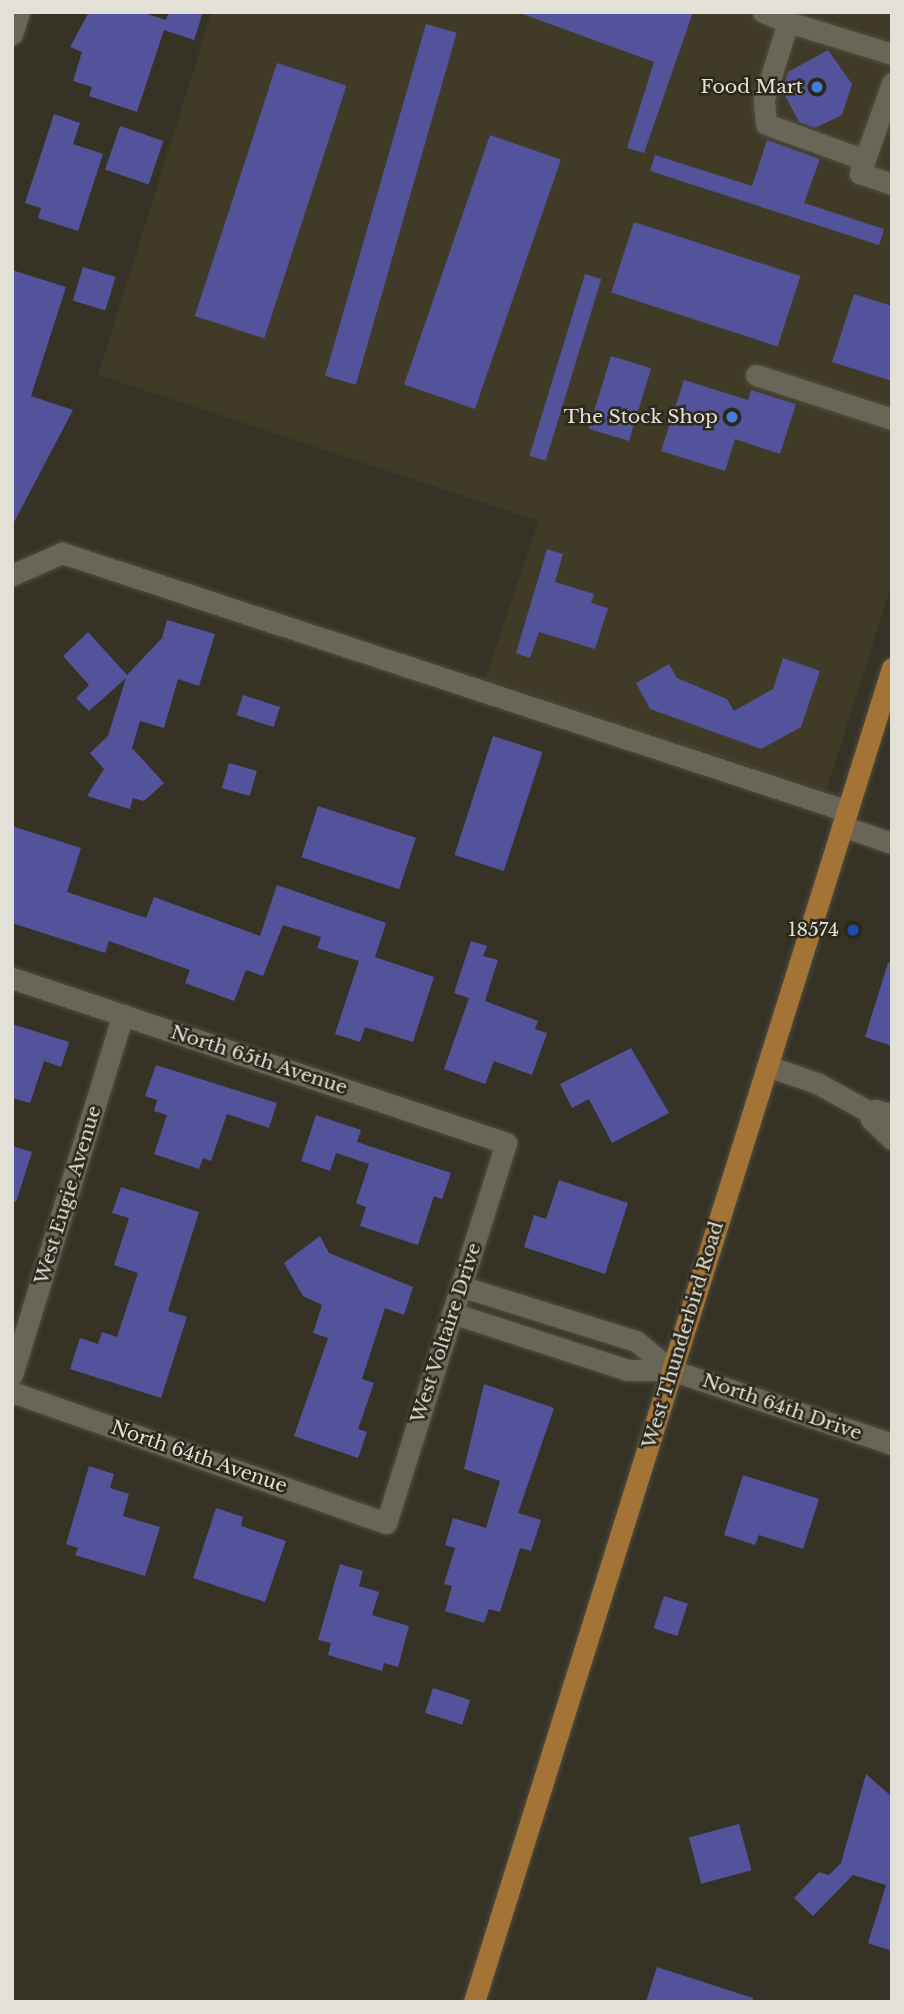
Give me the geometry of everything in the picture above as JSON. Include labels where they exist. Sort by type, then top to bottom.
[{"type":"main road","name":"West Thunderbird Road","points":[[474,2002],[892,668]]},
{"type":"street","points":[[12,34],[19,12]]},
{"type":"street","points":[[763,12],[892,54]]},
{"type":"street","points":[[788,22],[764,99],[766,124],[865,160]]},
{"type":"street","points":[[892,83],[860,173],[892,184]]},
{"type":"street","points":[[756,375],[892,419]]},
{"type":"street","points":[[12,575],[62,553],[844,819],[892,843]]},
{"type":"street","name":"North 65th Avenue","points":[[12,978],[506,1143]]},
{"type":"street","name":"West Eugie Avenue","points":[[12,1375],[123,1015]]},
{"type":"street","points":[[767,1066],[817,1083],[882,1114],[875,1128],[892,1139]]},
{"type":"street","name":"West Voltaire Drive","points":[[386,1523],[506,1143]]},
{"type":"street","name":"North 64th Drive","points":[[460,1286],[636,1340],[671,1370]]},
{"type":"street","name":"North 64th Drive","points":[[452,1313],[627,1370],[671,1370],[892,1444]]},
{"type":"street","points":[[542,1342],[551,1315]]},
{"type":"street","name":"North 64th Avenue","points":[[12,1392],[386,1523]]},
{"type":"shaded area","points":[[212,12],[892,12],[892,583],[826,792],[485,679],[539,521],[98,375]]},
{"type":"building","points":[[89,12],[141,12],[166,20],[169,12],[203,12],[194,40],[164,30],[137,112],[89,96],[92,87],[73,81],[82,52],[70,47]]},
{"type":"building","points":[[517,12],[693,12],[644,153],[627,148],[654,62]]},
{"type":"building","points":[[426,24],[457,33],[356,385],[325,376]]},
{"type":"building","name":"Food Mart","points":[[828,50],[852,84],[842,115],[815,128],[799,122],[782,90],[788,72]]},
{"type":"building","points":[[277,63],[346,86],[264,339],[195,316]]},
{"type":"building","points":[[54,114],[80,123],[73,144],[103,154],[78,231],[38,218],[41,208],[25,203]]},
{"type":"building","points":[[120,126],[163,141],[149,184],[105,169]]},
{"type":"building","points":[[490,135],[561,159],[475,409],[404,385]]},
{"type":"building","points":[[767,140],[820,159],[804,203],[884,229],[879,245],[650,171],[655,155],[752,186]]},
{"type":"building","points":[[634,222],[800,276],[778,346],[611,292]]},
{"type":"building","points":[[83,267],[116,277],[105,310],[73,300]]},
{"type":"building","points":[[12,270],[66,287],[31,396],[73,410],[12,526]]},
{"type":"building","points":[[585,274],[601,279],[546,461],[529,456]]},
{"type":"building","points":[[854,294],[892,306],[892,381],[832,362]]},
{"type":"building","points":[[611,356],[651,368],[629,441],[589,429]]},
{"type":"building","name":"The Stock Shop","points":[[684,380],[748,400],[751,390],[796,404],[780,454],[735,439],[725,471],[661,451]]},
{"type":"building","points":[[547,549],[563,554],[555,582],[594,594],[591,603],[608,608],[595,649],[539,632],[530,658],[516,653]]},
{"type":"building","points":[[167,620],[215,634],[199,686],[178,679],[164,728],[140,721],[132,748],[164,783],[144,801],[133,798],[130,809],[87,796],[104,769],[90,753],[108,736],[126,678],[89,711],[76,698],[89,685],[63,656],[88,632],[127,675],[162,638]]},
{"type":"building","points":[[783,658],[820,671],[801,727],[761,749],[650,709],[636,683],[669,664],[677,678],[727,699],[734,711],[773,689]]},
{"type":"building","points":[[243,695],[280,707],[274,727],[237,715]]},
{"type":"building","points":[[493,736],[542,752],[504,871],[454,855]]},
{"type":"building","points":[[229,763],[257,771],[250,796],[222,788]]},
{"type":"building","points":[[318,806],[416,838],[399,889],[301,857]]},
{"type":"building","points":[[12,826],[81,848],[67,892],[146,918],[154,897],[260,936],[277,885],[386,923],[375,957],[434,977],[413,1042],[365,1027],[360,1042],[335,1034],[359,961],[317,948],[321,937],[283,925],[263,976],[246,970],[234,1001],[185,983],[190,970],[109,941],[105,953],[12,923]]},
{"type":"building","points":[[471,941],[487,946],[483,956],[498,960],[485,1001],[538,1021],[535,1029],[547,1033],[532,1075],[494,1061],[485,1084],[444,1069],[469,998],[454,993]]},
{"type":"building","points":[[888,963],[892,963],[892,1046],[865,1037]]},
{"type":"building","points":[[12,1024],[69,1042],[61,1067],[44,1061],[30,1103],[12,1098]]},
{"type":"building","points":[[631,1048],[669,1113],[612,1143],[589,1099],[572,1108],[560,1084]]},
{"type":"building","points":[[156,1065],[277,1103],[269,1128],[227,1114],[211,1161],[203,1158],[199,1169],[154,1154],[167,1115],[154,1111],[157,1100],[145,1096]]},
{"type":"building","points":[[316,1115],[361,1130],[357,1142],[451,1173],[442,1199],[434,1196],[418,1245],[360,1226],[366,1207],[356,1203],[369,1164],[336,1153],[330,1171],[301,1161]]},
{"type":"building","points":[[12,1146],[32,1152],[16,1202],[12,1201]]},
{"type":"building","points":[[559,1180],[628,1203],[605,1274],[524,1247],[534,1215],[546,1219]]},
{"type":"building","points":[[121,1187],[199,1212],[168,1311],[187,1317],[161,1398],[70,1369],[80,1338],[98,1344],[102,1332],[117,1337],[138,1273],[114,1265],[129,1218],[112,1213]]},
{"type":"building","points":[[320,1236],[329,1253],[413,1287],[404,1315],[385,1308],[362,1379],[374,1383],[358,1429],[367,1432],[358,1458],[294,1436],[328,1338],[313,1333],[322,1305],[303,1296],[284,1263]]},
{"type":"building","points":[[484,1384],[554,1408],[518,1513],[541,1520],[531,1551],[520,1548],[500,1612],[489,1609],[484,1623],[445,1611],[452,1586],[444,1584],[455,1548],[445,1545],[453,1518],[486,1528],[500,1481],[464,1469]]},
{"type":"building","points":[[89,1466],[114,1474],[110,1488],[129,1494],[123,1516],[160,1527],[145,1576],[75,1555],[78,1548],[66,1544]]},
{"type":"building","points":[[743,1475],[819,1499],[803,1549],[759,1535],[755,1545],[724,1535]]},
{"type":"building","points":[[216,1508],[243,1517],[241,1526],[286,1541],[265,1602],[193,1578]]},
{"type":"building","points":[[340,1564],[363,1571],[359,1586],[379,1592],[372,1615],[409,1626],[398,1667],[384,1663],[382,1671],[328,1655],[331,1643],[318,1640]]},
{"type":"building","points":[[664,1596],[688,1604],[677,1636],[653,1628]]},
{"type":"building","points":[[433,1688],[470,1700],[462,1725],[425,1713]]},
{"type":"building","points":[[866,1774],[892,1797],[892,1951],[868,1943],[886,1885],[853,1875],[813,1916],[794,1898],[819,1872],[829,1875],[841,1863]]},
{"type":"building","points":[[739,1824],[751,1870],[701,1884],[689,1837]]},
{"type":"building","points":[[657,1967],[753,1998],[752,2002],[646,2002]]},
{"type":"place","name":"Food Mart","points":[[817,87]]},
{"type":"place","name":"The Stock Shop","points":[[732,417]]},
{"type":"place","name":"18574","points":[[853,930]]}]
